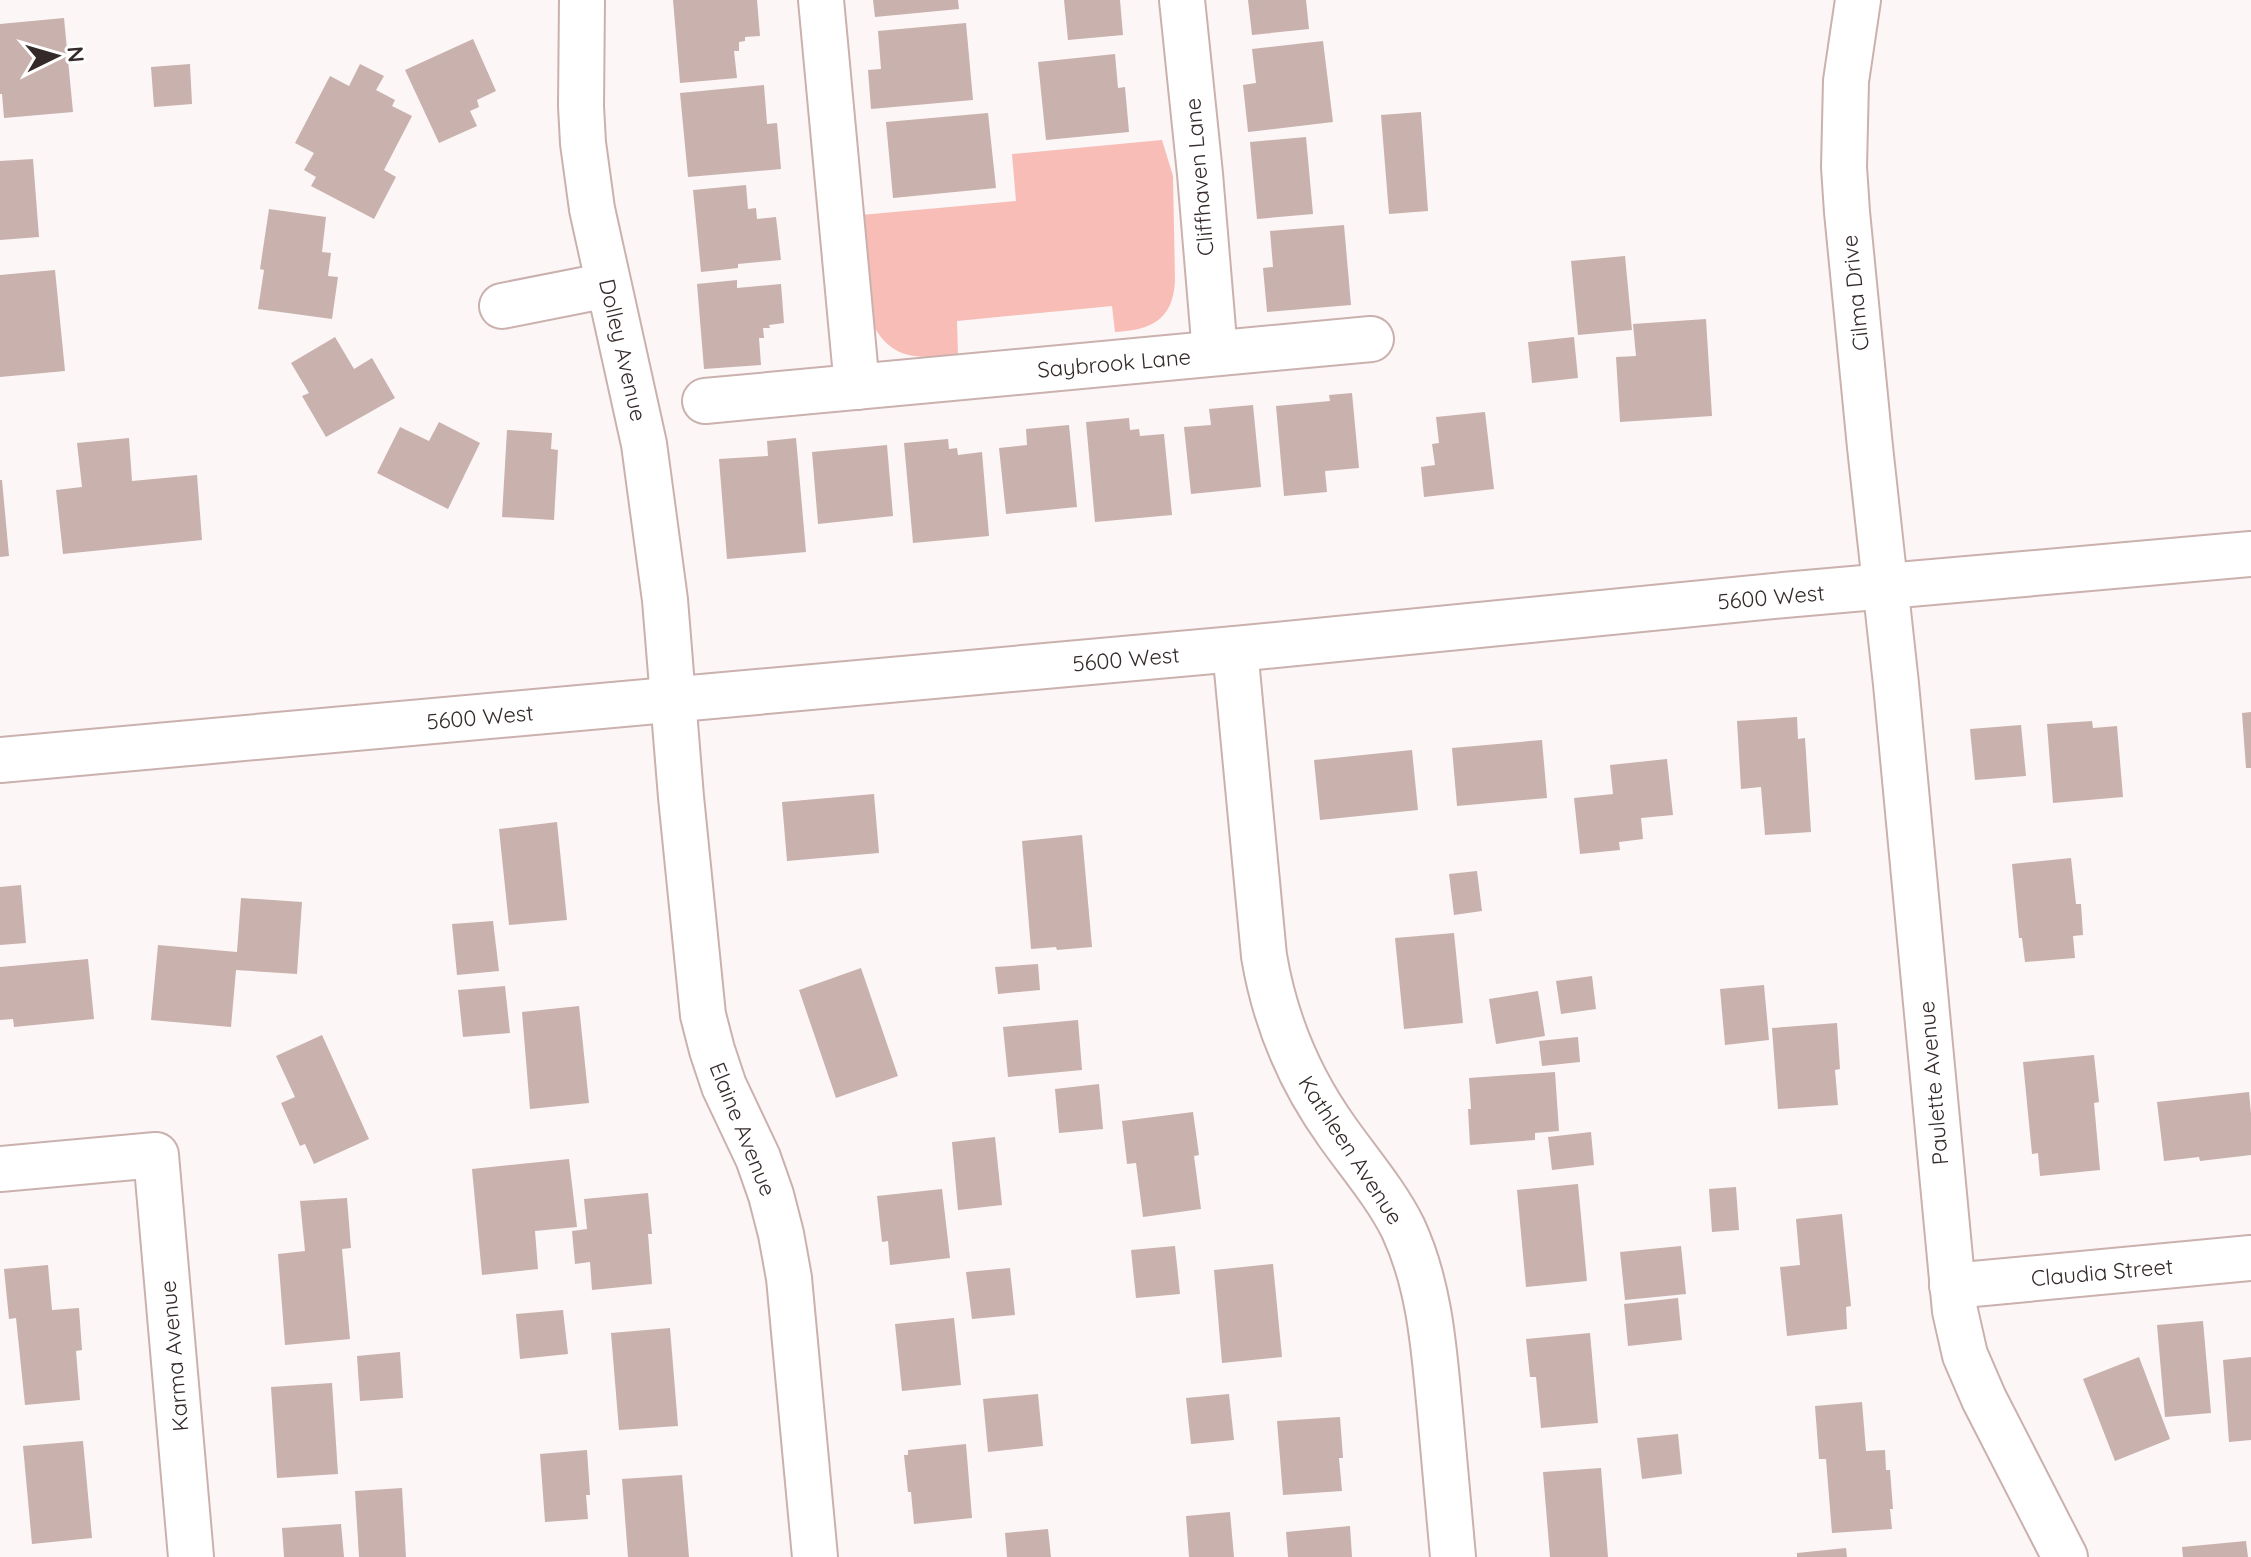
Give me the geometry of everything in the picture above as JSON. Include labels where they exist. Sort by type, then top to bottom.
[{"type":"street","name":"Dolley Avenue","points":[[582,0],[583,143],[592,209],[644,444],[665,600],[673,700]]},
{"type":"street","points":[[821,0],[857,387]]},
{"type":"street","name":"Cliffhaven Lane","points":[[1182,0],[1215,353]]},
{"type":"street","name":"Cilma Drive","points":[[1858,0],[1846,81],[1844,167],[1885,586]]},
{"type":"street","points":[[502,306],[608,285]]},
{"type":"street","name":"Saybrook Lane","points":[[705,401],[1371,339]]},
{"type":"street","name":"5600 West","points":[[0,760],[2251,554]]},
{"type":"street","name":"Paulette Avenue","points":[[1885,586],[1955,1311],[1965,1355],[1984,1399],[2065,1557]]},
{"type":"street","name":"Kathleen Avenue","points":[[1235,649],[1264,956],[1270,991],[1296,1065],[1315,1100],[1384,1196],[1415,1258],[1431,1323],[1453,1557]]},
{"type":"street","name":"Elaine Avenue","points":[[673,700],[703,1015],[724,1086],[758,1158],[781,1234],[789,1278],[815,1557]]},
{"type":"street","name":"Karma Avenue","points":[[0,1169],[156,1155],[191,1557]]},
{"type":"street","name":"Claudia Street","points":[[1952,1286],[2251,1258]]},
{"type":"shaded area","points":[[1162,140],[1173,176],[1175,281],[1170,305],[1158,320],[1139,329],[1115,332],[1112,306],[957,321],[958,355],[929,357],[905,354],[895,349],[877,331],[869,317],[861,215],[1016,201],[1012,154]]},
{"type":"building","points":[[673,0],[757,0],[760,36],[745,37],[745,41],[739,42],[739,51],[734,51],[737,78],[680,83]]},
{"type":"building","points":[[873,0],[958,0],[959,9],[875,17]]},
{"type":"building","points":[[1064,0],[1120,0],[1123,35],[1068,40]]},
{"type":"building","points":[[1248,0],[1306,0],[1309,29],[1252,35]]},
{"type":"building","points":[[64,18],[73,112],[4,118],[0,94],[0,24]]},
{"type":"building","points":[[966,23],[973,100],[871,109],[868,70],[881,69],[878,31]]},
{"type":"building","points":[[473,39],[496,91],[477,100],[479,107],[470,111],[477,126],[439,143],[405,70]]},
{"type":"building","points":[[1323,41],[1333,122],[1248,132],[1243,85],[1256,83],[1252,49]]},
{"type":"building","points":[[1115,54],[1118,88],[1125,87],[1129,132],[1046,140],[1038,62]]},
{"type":"building","points":[[190,64],[192,104],[154,107],[151,67]]},
{"type":"building","points":[[360,64],[384,76],[376,90],[395,100],[392,106],[412,116],[384,170],[396,177],[374,219],[311,186],[316,177],[304,170],[314,153],[295,143],[330,76],[349,86]]},
{"type":"building","points":[[764,85],[767,124],[777,123],[781,169],[688,177],[680,93]]},
{"type":"building","points":[[1421,112],[1428,211],[1389,214],[1381,115]]},
{"type":"building","points":[[988,113],[996,188],[893,198],[886,122]]},
{"type":"building","points":[[1306,137],[1313,214],[1257,219],[1250,142]]},
{"type":"building","points":[[33,159],[39,237],[0,240],[0,161]]},
{"type":"building","points":[[746,185],[748,209],[756,208],[757,219],[776,217],[781,260],[738,264],[738,268],[701,272],[693,190]]},
{"type":"building","points":[[269,209],[326,217],[322,252],[331,253],[328,276],[338,277],[332,319],[258,309]]},
{"type":"building","points":[[1344,225],[1351,305],[1267,312],[1263,268],[1273,267],[1270,231]]},
{"type":"building","points":[[1625,256],[1632,330],[1578,335],[1571,261]]},
{"type":"building","points":[[55,270],[65,371],[0,377],[0,275]]},
{"type":"building","points":[[737,280],[737,288],[781,284],[784,323],[763,328],[764,338],[759,338],[761,365],[704,369],[697,284]]},
{"type":"building","points":[[1706,319],[1712,416],[1620,422],[1616,357],[1636,356],[1633,324]]},
{"type":"building","points":[[335,337],[354,369],[372,358],[395,398],[326,437],[302,396],[309,393],[291,363]]},
{"type":"building","points":[[1574,337],[1578,378],[1532,383],[1528,342]]},
{"type":"building","points":[[1352,393],[1359,468],[1325,471],[1327,492],[1284,496],[1276,406],[1330,401],[1329,395]]},
{"type":"building","points":[[1253,405],[1261,487],[1191,494],[1184,427],[1211,425],[1209,409]]},
{"type":"building","points":[[1485,412],[1494,489],[1424,497],[1421,467],[1435,465],[1432,444],[1439,443],[1436,417]]},
{"type":"building","points":[[1129,418],[1130,430],[1139,429],[1140,436],[1164,434],[1172,515],[1095,522],[1086,422]]},
{"type":"building","points":[[439,422],[480,443],[448,509],[377,473],[400,427],[429,441]]},
{"type":"building","points":[[1069,425],[1077,507],[1006,514],[999,448],[1027,445],[1026,429]]},
{"type":"building","points":[[507,430],[552,433],[551,449],[558,450],[554,520],[502,517]]},
{"type":"building","points":[[129,438],[132,481],[197,475],[202,540],[63,554],[56,490],[82,487],[77,443]]},
{"type":"building","points":[[796,438],[806,552],[727,559],[719,459],[768,456],[767,441]]},
{"type":"building","points":[[948,439],[949,449],[957,448],[958,455],[982,452],[989,536],[913,543],[904,443]]},
{"type":"building","points":[[887,445],[893,516],[818,524],[812,452]]},
{"type":"building","points":[[0,480],[9,556],[0,557]]},
{"type":"building","points":[[2251,712],[2251,768],[2246,768],[2242,713]]},
{"type":"building","points":[[1797,717],[1798,739],[1805,738],[1811,832],[1765,835],[1761,787],[1741,789],[1737,721]]},
{"type":"building","points":[[2092,721],[2093,728],[2117,726],[2123,797],[2053,803],[2047,724]]},
{"type":"building","points":[[2021,725],[2026,776],[1975,780],[1970,729]]},
{"type":"building","points":[[1542,740],[1547,798],[1457,806],[1452,748]]},
{"type":"building","points":[[1412,750],[1418,810],[1320,820],[1314,760]]},
{"type":"building","points":[[1667,759],[1673,815],[1641,818],[1643,839],[1619,842],[1620,850],[1580,854],[1574,798],[1613,794],[1610,765]]},
{"type":"building","points":[[874,794],[879,853],[787,861],[782,802]]},
{"type":"building","points":[[557,822],[567,920],[509,925],[499,829]]},
{"type":"building","points":[[1082,835],[1092,947],[1031,949],[1022,841]]},
{"type":"building","points":[[2071,858],[2076,904],[2081,904],[2083,935],[2073,936],[2075,958],[2025,962],[2022,938],[2019,938],[2012,864]]},
{"type":"building","points":[[1477,871],[1482,911],[1454,915],[1449,874]]},
{"type":"building","points":[[21,885],[26,943],[0,945],[0,887]]},
{"type":"building","points":[[241,898],[302,902],[297,974],[236,970],[231,1027],[151,1020],[158,945],[237,952]]},
{"type":"building","points":[[493,921],[499,971],[457,975],[452,924]]},
{"type":"building","points":[[1454,933],[1463,1023],[1404,1029],[1395,938]]},
{"type":"building","points":[[88,959],[94,1019],[14,1027],[13,1019],[0,1020],[0,967]]},
{"type":"building","points":[[1038,964],[1040,990],[998,994],[995,967]]},
{"type":"building","points":[[861,968],[898,1076],[836,1098],[799,990]]},
{"type":"building","points":[[1592,976],[1596,1009],[1561,1014],[1556,981]]},
{"type":"building","points":[[1764,985],[1769,1040],[1725,1045],[1720,989]]},
{"type":"building","points":[[505,986],[510,1033],[463,1037],[458,990]]},
{"type":"building","points":[[1538,991],[1545,1036],[1496,1044],[1489,999]]},
{"type":"building","points":[[579,1006],[589,1103],[530,1109],[522,1012]]},
{"type":"building","points":[[1078,1020],[1082,1070],[1008,1077],[1003,1027]]},
{"type":"building","points":[[1837,1023],[1840,1069],[1835,1070],[1838,1105],[1778,1109],[1772,1028]]},
{"type":"building","points":[[322,1035],[369,1139],[314,1164],[305,1144],[300,1146],[281,1103],[295,1097],[276,1056]]},
{"type":"building","points":[[1578,1037],[1580,1062],[1542,1066],[1539,1041]]},
{"type":"building","points":[[2094,1055],[2099,1102],[2094,1103],[2100,1170],[2040,1176],[2038,1153],[2032,1154],[2023,1062]]},
{"type":"building","points":[[1555,1072],[1559,1131],[1535,1133],[1535,1140],[1470,1145],[1469,1078]]},
{"type":"building","points":[[1099,1084],[1103,1129],[1059,1133],[1055,1089]]},
{"type":"building","points":[[2249,1092],[2251,1155],[2200,1161],[2199,1157],[2164,1161],[2157,1102]]},
{"type":"building","points":[[1193,1112],[1199,1155],[1194,1156],[1201,1209],[1143,1217],[1136,1163],[1127,1164],[1122,1121]]},
{"type":"building","points":[[1591,1132],[1594,1165],[1552,1170],[1548,1137]]},
{"type":"building","points":[[995,1137],[1002,1205],[958,1210],[952,1142]]},
{"type":"building","points":[[569,1159],[577,1227],[535,1231],[538,1269],[482,1275],[472,1169]]},
{"type":"building","points":[[1578,1184],[1587,1281],[1526,1287],[1517,1190]]},
{"type":"building","points":[[1736,1187],[1739,1230],[1712,1232],[1709,1189]]},
{"type":"building","points":[[942,1189],[950,1258],[890,1265],[888,1241],[882,1242],[877,1196]]},
{"type":"building","points":[[648,1193],[652,1284],[592,1290],[590,1262],[575,1264],[572,1231],[587,1229],[584,1199]]},
{"type":"building","points":[[347,1198],[351,1248],[342,1249],[350,1339],[285,1345],[278,1254],[305,1251],[300,1201]]},
{"type":"building","points":[[1842,1214],[1851,1306],[1846,1307],[1847,1329],[1787,1336],[1780,1267],[1800,1265],[1796,1219]]},
{"type":"building","points":[[1175,1246],[1180,1294],[1136,1298],[1131,1250]]},
{"type":"building","points":[[1681,1246],[1686,1294],[1625,1300],[1620,1252]]},
{"type":"building","points":[[1273,1264],[1282,1357],[1222,1363],[1214,1270]]},
{"type":"building","points":[[48,1265],[52,1310],[79,1308],[82,1350],[76,1351],[80,1400],[25,1405],[16,1318],[9,1319],[4,1269]]},
{"type":"building","points":[[1010,1268],[1015,1315],[972,1319],[966,1272]]},
{"type":"building","points":[[1678,1298],[1682,1340],[1628,1346],[1624,1304]]},
{"type":"building","points":[[563,1310],[568,1354],[520,1359],[516,1314]]},
{"type":"building","points":[[954,1318],[961,1385],[902,1391],[895,1324]]},
{"type":"building","points":[[2203,1321],[2211,1413],[2165,1417],[2157,1325]]},
{"type":"building","points":[[670,1328],[678,1426],[619,1430],[611,1333]]},
{"type":"building","points":[[1590,1333],[1598,1423],[1541,1428],[1536,1377],[1530,1377],[1526,1339]]},
{"type":"building","points":[[400,1352],[403,1398],[360,1401],[357,1356]]},
{"type":"building","points":[[2139,1357],[2170,1439],[2115,1461],[2083,1379]]},
{"type":"building","points":[[2251,1357],[2251,1440],[2229,1442],[2223,1360]]},
{"type":"building","points":[[332,1383],[338,1474],[277,1478],[271,1387]]},
{"type":"building","points":[[1038,1394],[1043,1446],[988,1452],[983,1399]]},
{"type":"building","points":[[1229,1394],[1234,1440],[1191,1444],[1186,1398]]},
{"type":"building","points":[[1862,1402],[1866,1451],[1885,1450],[1886,1470],[1890,1470],[1892,1529],[1832,1533],[1826,1459],[1819,1459],[1815,1406]]},
{"type":"building","points":[[1340,1417],[1342,1491],[1283,1495],[1277,1421]]},
{"type":"building","points":[[1678,1434],[1682,1474],[1642,1479],[1637,1438]]},
{"type":"building","points":[[83,1441],[92,1538],[32,1544],[23,1446]]},
{"type":"building","points":[[966,1444],[972,1518],[914,1524],[904,1455],[908,1455],[908,1450]]},
{"type":"building","points":[[587,1450],[588,1519],[545,1522],[540,1454]]},
{"type":"building","points":[[1601,1468],[1608,1557],[1550,1557],[1543,1472]]},
{"type":"building","points":[[682,1475],[689,1557],[628,1557],[622,1479]]},
{"type":"building","points":[[402,1488],[406,1557],[359,1557],[355,1491]]},
{"type":"building","points":[[1230,1512],[1234,1557],[1189,1557],[1186,1516]]},
{"type":"building","points":[[341,1524],[344,1557],[284,1557],[282,1528]]},
{"type":"building","points":[[1350,1526],[1352,1557],[1288,1557],[1286,1532]]},
{"type":"building","points":[[1048,1529],[1051,1557],[1007,1557],[1005,1533]]},
{"type":"building","points":[[2246,1541],[2248,1557],[2183,1557],[2182,1547]]},
{"type":"building","points":[[1846,1548],[1847,1557],[1797,1557],[1797,1553]]}]
